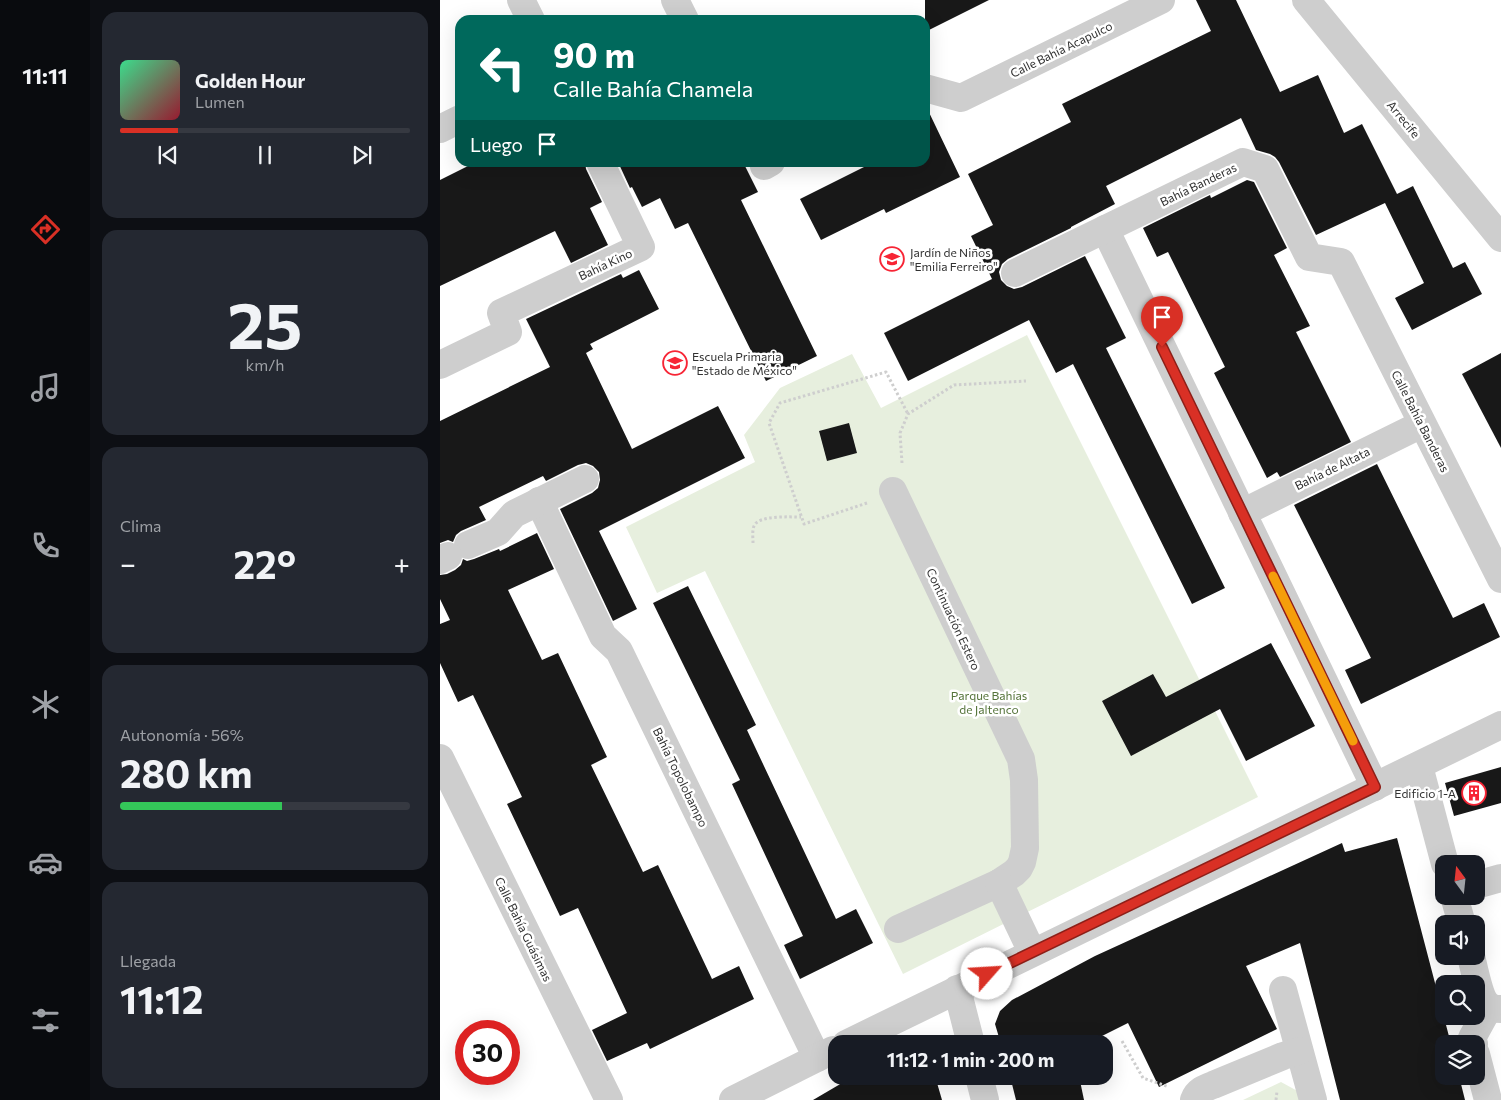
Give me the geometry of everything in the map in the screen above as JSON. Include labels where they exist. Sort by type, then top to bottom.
[{"type":"street","points":[[521,0],[528,15]]},
{"type":"street","points":[[675,0],[682,15]]},
{"type":"street","name":"Calle Bahía Acapulco","points":[[930,89],[961,98],[1161,0]]},
{"type":"street","name":"Arrecife","points":[[1306,0],[1501,238]]},
{"type":"street","points":[[440,129],[455,122]]},
{"type":"street","name":"Bahía Banderas","points":[[1015,273],[1243,162],[1265,169],[1309,257],[1341,262]]},
{"type":"street","name":"Bahía Kino","points":[[440,365],[508,332],[500,314],[641,247],[602,167]]},
{"type":"street","points":[[1105,229],[1375,787]]},
{"type":"street","name":"Calle Bahía Banderas","points":[[1341,262],[1501,580]]},
{"type":"street","name":"Bahía de Altata","points":[[1242,513],[1422,424]]},
{"type":"street","points":[[452,554],[498,532],[514,514],[585,479]]},
{"type":"street","name":"Continuación Estero","points":[[893,491],[1021,759],[1024,780],[1024,855],[1019,868],[999,883],[898,930]]},
{"type":"street","name":"Bahía Topolobampo","points":[[539,501],[603,636],[619,651],[826,1053]]},
{"type":"street","points":[[864,1035],[1501,725]]},
{"type":"street","name":"Calle Bahía Guásimas","points":[[440,758],[609,1100]]},
{"type":"street","points":[[1419,766],[1443,855]]},
{"type":"street","points":[[1485,882],[1501,878]]},
{"type":"street","points":[[999,883],[1032,952]]},
{"type":"street","points":[[1474,965],[1485,1002],[1495,1008],[1474,1035]]},
{"type":"street","points":[[957,989],[968,1035]]},
{"type":"street","points":[[1283,990],[1313,1100]]},
{"type":"street","points":[[1195,1098],[1202,1089],[1213,1084],[1300,1051]]},
{"type":"street","points":[[733,1100],[826,1053]]},
{"type":"street","points":[[981,1085],[985,1100]]},
{"type":"street","points":[[1484,1085],[1488,1100]]},
{"type":"path","points":[[908,414],[886,372],[780,403],[769,423],[804,524],[861,505],[893,491],[902,474],[900,433],[908,414],[954,385],[1026,381]]},
{"type":"path","points":[[753,543],[753,527],[758,521],[766,518],[801,517]]},
{"type":"path","points":[[1122,1041],[1143,1078],[1195,1098]]},
{"type":"green space","name":"Parque Bahías de Jaltenco","points":[[1027,335],[1258,797],[903,974],[705,571],[657,593],[626,527],[755,462],[744,435],[780,388],[852,354],[881,408]]},
{"type":"green space","points":[[1281,1082],[1303,1094],[1305,1100],[1243,1100]]},
{"type":"building","points":[[925,0],[989,0],[930,30],[930,15],[925,15]]},
{"type":"building","points":[[1196,0],[1236,0],[1280,92],[1318,75],[1344,133],[1362,124],[1397,194],[1413,186],[1453,268],[1465,262],[1482,294],[1412,330],[1395,298],[1424,283],[1385,203],[1316,235],[1279,162],[1270,154],[1256,150],[1241,118],[1106,186],[1115,204],[1008,259],[1002,264],[999,272],[1001,280],[1007,286],[1014,289],[1022,287],[1085,256],[1126,338],[1106,348],[1225,588],[1192,604],[1073,364],[1056,373],[1029,320],[908,381],[884,333],[992,279],[971,236],[993,225],[968,174],[1071,122],[1062,104],[1211,31]]},
{"type":"building","points":[[930,114],[960,177],[886,213],[884,209],[821,240],[800,199],[864,167],[930,167]]},
{"type":"building","points":[[466,167],[586,167],[602,202],[590,208],[608,245],[571,263],[555,231],[440,286],[440,180]]},
{"type":"building","points":[[620,167],[746,167],[758,192],[741,200],[817,356],[766,381],[688,223],[675,229],[660,198],[642,207],[632,187],[630,188]]},
{"type":"building","points":[[1247,180],[1254,182],[1287,248],[1274,255],[1310,326],[1296,332],[1351,442],[1280,477],[1277,472],[1267,478],[1214,373],[1225,367],[1168,252],[1157,257],[1143,228],[1210,195],[1211,198]]},
{"type":"building","points":[[639,270],[659,309],[590,344],[593,349],[586,353],[632,449],[718,406],[745,458],[599,531],[637,609],[613,621],[560,509],[598,488],[599,472],[593,466],[586,463],[546,481],[543,476],[479,507],[486,520],[461,531],[456,535],[453,542],[448,540],[440,543],[440,421],[550,367],[526,319],[621,274],[623,278]]},
{"type":"building","points":[[1501,353],[1501,448],[1462,374]]},
{"type":"building","points":[[849,423],[857,453],[827,461],[819,431]]},
{"type":"building","points":[[1377,464],[1453,618],[1484,603],[1500,637],[1361,704],[1345,670],[1371,658],[1294,505]]},
{"type":"building","points":[[537,533],[554,569],[508,590],[542,660],[558,653],[607,757],[591,765],[643,872],[658,865],[712,979],[739,966],[754,999],[650,1049],[647,1043],[607,1061],[592,1030],[627,1013],[578,908],[560,916],[507,804],[522,797],[473,695],[458,702],[440,663],[440,624],[450,620],[440,599],[440,575],[455,570],[461,565],[463,559],[467,561],[499,549],[500,551]]},
{"type":"building","points":[[688,586],[756,725],[747,730],[836,919],[856,909],[873,943],[800,979],[784,945],[803,936],[732,784],[740,780],[653,603]]},
{"type":"building","points":[[1271,643],[1315,726],[1246,761],[1220,709],[1131,756],[1102,701],[1153,674],[1166,697]]},
{"type":"building","name":"Edificio 1-A","points":[[1501,767],[1501,803],[1454,816],[1445,783]]},
{"type":"building","points":[[1397,838],[1435,983],[1435,1025],[1446,1025],[1449,1035],[1435,1035],[1435,1085],[1461,1085],[1465,1100],[1340,1100],[1300,943],[1246,966],[1277,1029],[1159,1087],[1128,1023],[1104,1035],[998,1035],[995,1024],[1000,1011],[1012,1000],[1095,956],[1342,843],[1345,852]]},
{"type":"building","points":[[839,1085],[938,1085],[942,1100],[813,1100]]},
{"type":"building","points":[[1012,1085],[1081,1085],[1084,1100],[1016,1100]]},
{"type":"slow traffic","points":[[1273,576],[1353,741]]},
{"type":"place","name":"Jardín de Niños \"Emilia Ferreiro\"","points":[[892,259]]},
{"type":"place","name":"Escuela Primaria \"Estado de México\"","points":[[675,363]]},
{"type":"place","name":"Edificio 1-A","points":[[1474,793]]},
{"type":"route","points":[[987,974],[1375,787],[1162,347]]}]
